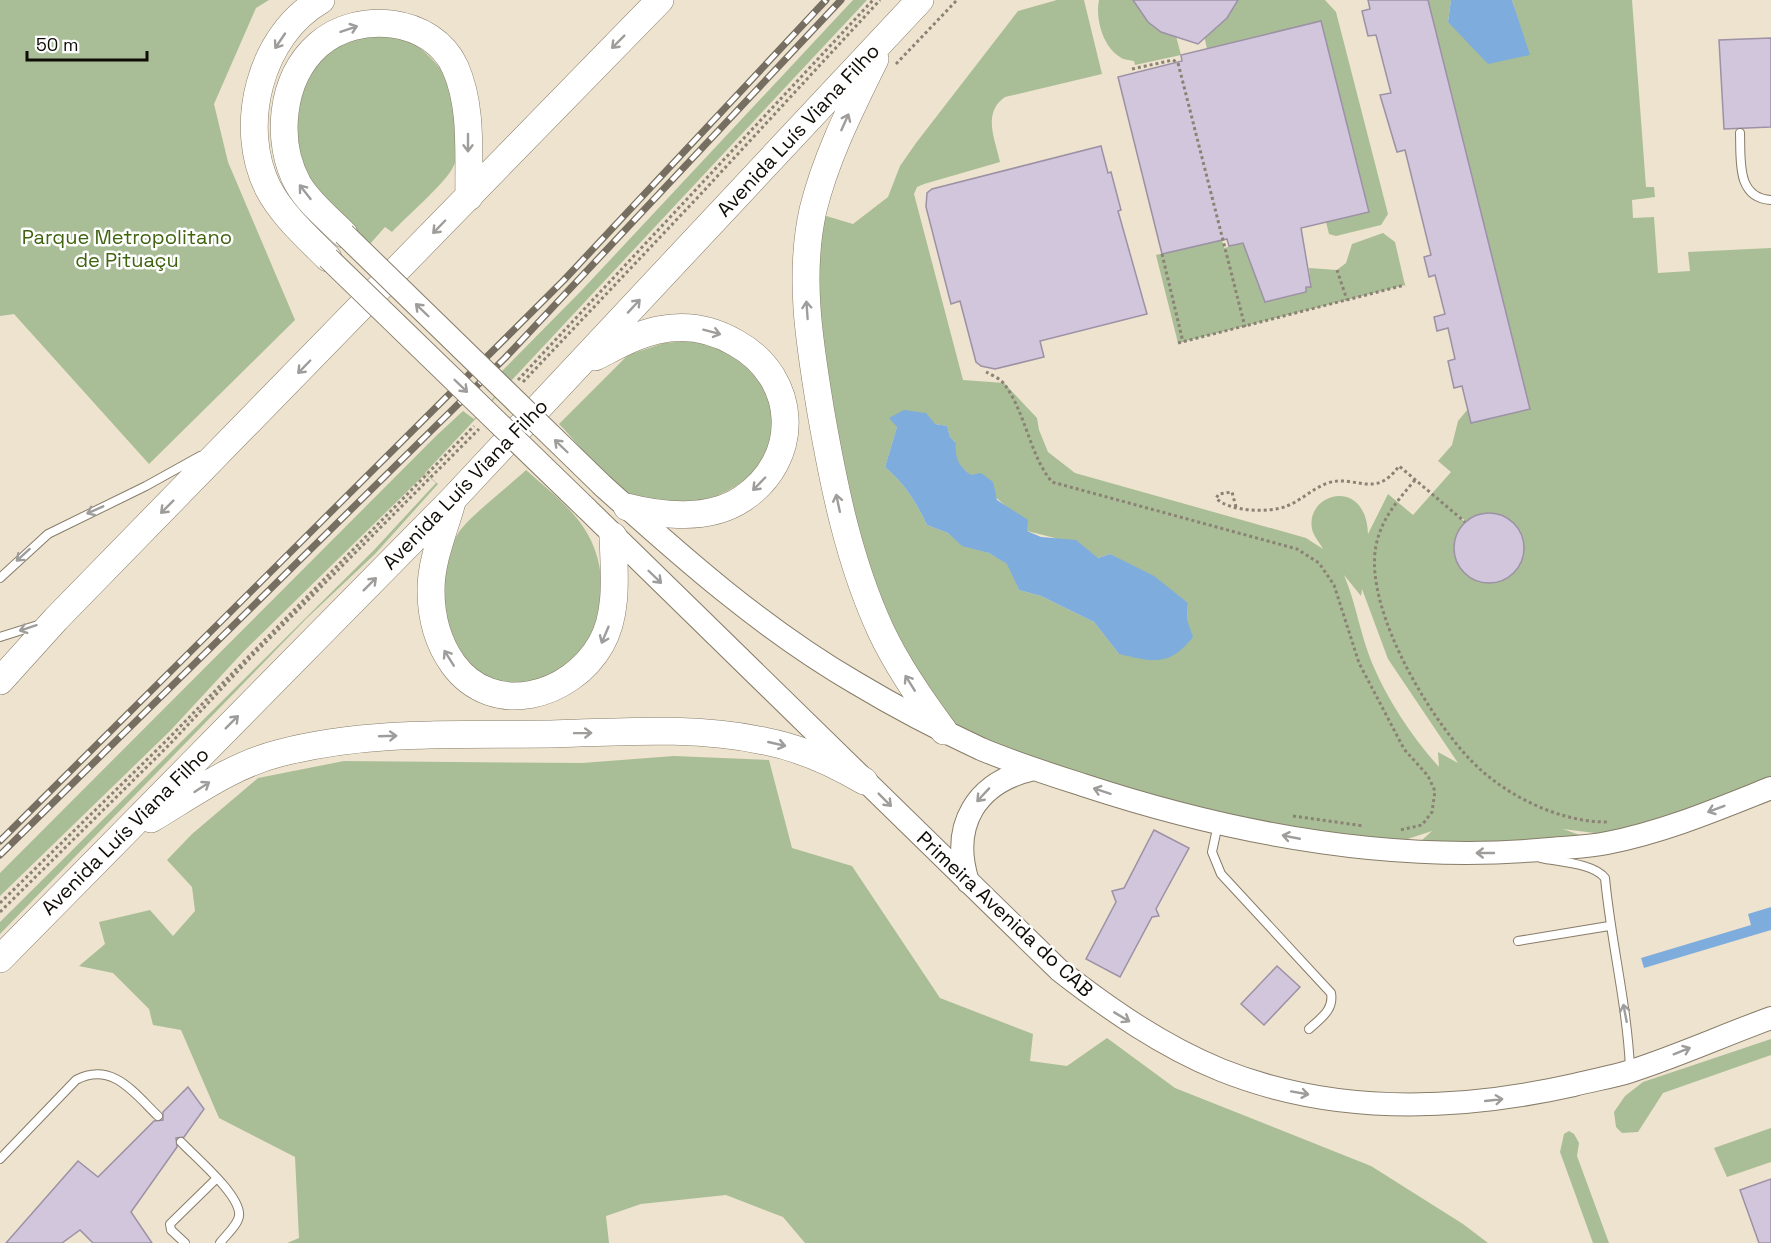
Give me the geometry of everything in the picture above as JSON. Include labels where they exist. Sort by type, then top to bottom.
[{"type":"highway","points":[[321,0],[294,22],[277,43],[264,73],[256,104],[254,132],[258,158],[268,188],[285,213],[328,258]]},
{"type":"highway","points":[[0,681],[56,619],[660,0]]},
{"type":"highway","name":"Avenida Luís Viana Filho","points":[[0,959],[453,499],[920,0]]},
{"type":"highway","points":[[344,234],[300,187],[289,165],[285,135],[285,107],[293,83],[318,45],[341,31],[364,24],[393,23],[416,31],[439,44],[454,66],[463,89],[468,126],[469,197]]},
{"type":"highway","points":[[887,35],[824,171],[816,201],[805,282],[808,332],[839,510],[857,571],[880,630],[895,658],[912,687],[944,730]]},
{"type":"highway","points":[[578,366],[626,341],[658,330],[688,328],[716,332],[759,358],[773,375],[783,398],[786,424],[782,447],[774,467],[759,485],[741,500],[718,509],[694,514],[666,514],[627,507]]},
{"type":"highway","points":[[453,499],[431,576],[433,615],[437,631],[454,666],[468,679],[488,690],[508,696],[530,696],[568,681],[587,663],[602,643],[609,624],[613,591],[613,536]]},
{"type":"highway","points":[[117,839],[237,768],[278,753],[362,737],[649,732],[719,734],[798,748],[828,760],[864,781]]},
{"type":"main road","points":[[344,234],[603,486],[721,588],[781,635],[855,683],[982,749],[1122,798],[1218,822],[1316,842],[1441,853],[1516,853],[1605,844],[1693,818],[1771,788]]},
{"type":"main road","name":"Primeira Avenida do CAB","points":[[328,258],[1059,970],[1110,1010],[1170,1045],[1221,1070],[1282,1090],[1339,1100],[1397,1104],[1457,1103],[1516,1098],[1630,1072],[1771,1018]]},
{"type":"main road","points":[[968,882],[962,864],[961,845],[964,826],[972,809],[983,794],[998,782],[1015,773],[1034,769]]},
{"type":"lane","points":[[1740,133],[1744,184],[1750,193],[1761,200],[1771,200]]},
{"type":"lane","points":[[0,578],[48,534],[146,486],[239,434]]},
{"type":"lane","points":[[0,637],[56,619]]},
{"type":"lane","points":[[1218,822],[1212,852],[1221,874],[1331,993],[1332,1002],[1328,1011],[1310,1029]]},
{"type":"lane","points":[[1516,853],[1600,872],[1605,878],[1609,926],[1627,1021],[1630,1072]]},
{"type":"lane","points":[[1518,941],[1609,926]]},
{"type":"lane","points":[[0,1159],[76,1080],[88,1073],[104,1073],[124,1084],[158,1116]]},
{"type":"lane","points":[[181,1142],[233,1196],[239,1209],[239,1218],[220,1243]]},
{"type":"lane","points":[[185,1243],[171,1230],[170,1224],[196,1196],[216,1179]]},
{"type":"path","points":[[517,381],[873,0]]},
{"type":"path","points":[[520,386],[880,0]]},
{"type":"path","points":[[889,71],[957,0]]},
{"type":"path","points":[[1132,69],[1173,60],[1178,63],[1245,327]]},
{"type":"path","points":[[1162,254],[1183,342]]},
{"type":"path","points":[[1337,270],[1347,300]]},
{"type":"path","points":[[1178,344],[1405,285]]},
{"type":"path","points":[[986,372],[1004,383],[1031,436],[1039,464],[1052,482],[1297,549],[1319,563],[1334,585],[1359,663],[1404,749],[1428,776],[1435,791],[1432,812],[1422,825],[1395,831]]},
{"type":"path","points":[[0,903],[166,741],[479,421]]},
{"type":"path","points":[[0,912],[170,744],[252,656],[479,428]]},
{"type":"path","points":[[1236,507],[1232,492],[1220,494],[1216,498],[1218,501],[1236,507],[1261,510],[1286,507],[1320,487],[1336,482],[1375,484],[1393,474],[1399,466],[1465,522]]},
{"type":"path","points":[[1415,480],[1389,512],[1376,544],[1374,557],[1374,572],[1387,624],[1411,677],[1449,734],[1482,771],[1515,795],[1574,819],[1612,822]]},
{"type":"path","points":[[1292,816],[1372,827]]},
{"type":"green space","name":"Parque Metropolitano de Pituaçu","points":[[0,0],[269,0],[256,8],[214,104],[228,162],[295,320],[149,464],[14,314],[0,316]]},
{"type":"green space","points":[[853,0],[867,0],[425,473],[438,484],[375,554],[307,618],[0,934],[0,922],[374,550],[436,483],[425,474],[244,651],[170,731],[0,896],[0,873],[437,435],[463,411],[474,419],[509,381],[501,372],[582,290]]},
{"type":"green space","points":[[1057,0],[1084,0],[1102,74],[1005,97],[998,103],[992,119],[993,136],[1000,162],[917,187],[914,194],[963,380],[1004,383],[1037,418],[1048,452],[1075,473],[1306,538],[1323,549],[1312,529],[1312,516],[1326,499],[1337,496],[1348,497],[1357,504],[1365,516],[1368,534],[1388,494],[1413,515],[1451,472],[1438,461],[1452,445],[1458,421],[1468,409],[1472,423],[1530,409],[1428,0],[1451,0],[1448,22],[1529,55],[1512,0],[1632,0],[1646,187],[1654,187],[1655,197],[1632,200],[1633,218],[1654,217],[1658,273],[1690,271],[1688,252],[1771,248],[1771,788],[1610,835],[1563,829],[1605,844],[1410,851],[1432,831],[1377,849],[1316,841],[982,749],[912,687],[829,457],[813,212],[853,224],[888,197],[900,166],[916,143],[1018,11]],"holes":[[[935,424],[947,426],[950,437],[956,443],[955,458],[960,466],[1008,508],[1027,531],[1055,538],[1098,558],[1110,554],[1188,603],[1187,620],[1119,654],[1094,622],[1041,596],[1019,590],[1008,564],[989,553],[962,545],[948,533],[927,525],[909,494],[885,467],[897,427]],[[1485,513],[1504,518],[1517,528],[1523,541],[1522,555],[1517,568],[1507,578],[1493,582],[1476,580],[1460,567],[1455,556],[1455,545],[1459,531],[1465,522],[1456,514],[1466,521]],[[1344,575],[1361,596],[1362,589],[1388,659],[1458,763],[1438,752],[1439,767],[1410,731],[1393,705],[1368,652]]]},
{"type":"green space","points":[[1099,0],[1136,0],[1146,19],[1163,31],[1176,36],[1181,55],[1135,65],[1134,61],[1121,58],[1109,46],[1102,32],[1098,15]]},
{"type":"green space","points":[[1237,0],[1325,0],[1336,12],[1388,214],[1381,225],[1336,236],[1329,234],[1326,222],[1369,211],[1321,21],[1207,49],[1204,35],[1227,18]]},
{"type":"green space","points":[[399,34],[426,53],[444,75],[451,88],[458,117],[458,152],[452,169],[433,192],[392,232],[385,227],[370,244],[334,211],[305,173],[296,152],[293,129],[295,105],[304,80],[313,64],[320,54],[335,41]]},
{"type":"green space","points":[[1383,233],[1395,242],[1405,285],[1178,343],[1156,255],[1222,240],[1224,248],[1243,243],[1265,302],[1306,292],[1306,287],[1311,287],[1309,268],[1337,270],[1346,263],[1352,244]]},
{"type":"green space","points":[[697,340],[723,350],[764,380],[774,410],[774,434],[765,456],[750,474],[731,489],[708,499],[683,503],[657,502],[637,498],[604,473],[559,424],[628,355],[664,343]]},
{"type":"green space","points":[[526,470],[564,504],[584,528],[596,553],[601,580],[600,607],[593,633],[580,655],[561,672],[536,681],[507,682],[491,679],[466,664],[441,612],[441,588],[447,558],[459,532],[481,509]]},
{"type":"green space","points":[[674,756],[769,760],[792,848],[852,866],[940,998],[1033,1034],[1030,1061],[1067,1066],[1107,1038],[1175,1088],[1371,1166],[1463,1224],[1488,1243],[805,1243],[783,1217],[726,1195],[641,1204],[606,1216],[609,1243],[287,1243],[299,1238],[295,1157],[219,1118],[181,1030],[153,1025],[149,1009],[113,973],[79,966],[105,944],[99,922],[150,910],[173,936],[195,911],[192,887],[167,860],[192,834],[258,778],[344,761],[582,763]]},
{"type":"green space","points":[[1771,1039],[1771,1055],[1663,1093],[1638,1132],[1622,1133],[1616,1127],[1614,1112],[1625,1096],[1643,1082]]},
{"type":"green space","points":[[1771,1128],[1771,1162],[1727,1177],[1714,1148]]},
{"type":"green space","points":[[1569,1131],[1574,1134],[1579,1143],[1577,1156],[1609,1243],[1593,1243],[1560,1152],[1564,1134]]},
{"type":"water","points":[[1451,0],[1512,0],[1530,55],[1488,64],[1448,22]]},
{"type":"water","points":[[904,410],[926,413],[935,424],[947,426],[950,437],[956,443],[960,465],[971,475],[981,473],[993,482],[997,500],[1028,520],[1027,531],[1041,537],[1076,540],[1098,558],[1110,554],[1154,576],[1188,603],[1187,620],[1193,637],[1176,653],[1160,660],[1119,654],[1094,622],[1041,596],[1019,590],[1007,564],[989,553],[962,546],[948,533],[927,525],[909,494],[885,467],[897,427],[889,418]]},
{"type":"water","points":[[1771,907],[1771,930],[1644,968],[1641,958],[1751,925],[1748,914]]},
{"type":"building","points":[[1133,0],[1238,0],[1227,18],[1198,44],[1161,32],[1148,22]]},
{"type":"building","points":[[1368,0],[1428,0],[1530,409],[1471,423],[1462,386],[1454,388],[1448,361],[1455,359],[1448,328],[1437,331],[1434,317],[1445,314],[1435,275],[1429,277],[1424,257],[1431,255],[1405,150],[1397,152],[1380,95],[1391,93],[1376,35],[1368,36],[1362,11],[1370,9]]},
{"type":"building","points":[[1321,21],[1369,212],[1301,228],[1311,287],[1306,287],[1306,292],[1265,302],[1243,243],[1229,246],[1227,239],[1162,254],[1118,77],[1182,61],[1181,55]]},
{"type":"building","points":[[1771,38],[1771,127],[1724,129],[1719,40]]},
{"type":"building","points":[[1101,146],[1108,173],[1111,172],[1121,210],[1118,211],[1147,314],[1040,341],[1044,357],[995,369],[981,366],[976,362],[960,301],[951,304],[926,207],[927,193],[932,189]]},
{"type":"building","points":[[1489,513],[1502,516],[1514,523],[1521,535],[1524,548],[1521,561],[1514,573],[1502,580],[1489,583],[1476,580],[1464,573],[1457,561],[1454,548],[1457,535],[1464,523],[1476,516]]},
{"type":"building","points":[[1154,830],[1189,848],[1156,909],[1159,916],[1152,917],[1120,977],[1086,959],[1116,902],[1112,891],[1124,888]]},
{"type":"building","points":[[1277,966],[1300,987],[1264,1025],[1241,1004]]},
{"type":"building","points":[[188,1087],[204,1109],[184,1137],[176,1138],[177,1147],[131,1212],[152,1243],[93,1243],[80,1230],[62,1243],[6,1243],[78,1161],[98,1177],[154,1121],[163,1120],[163,1112]]},
{"type":"building","points":[[1771,1179],[1771,1243],[1759,1243],[1740,1190]]},
{"type":"railway","points":[[0,841],[564,280],[826,0]]},
{"type":"railway","points":[[0,855],[505,358],[841,0]]}]
